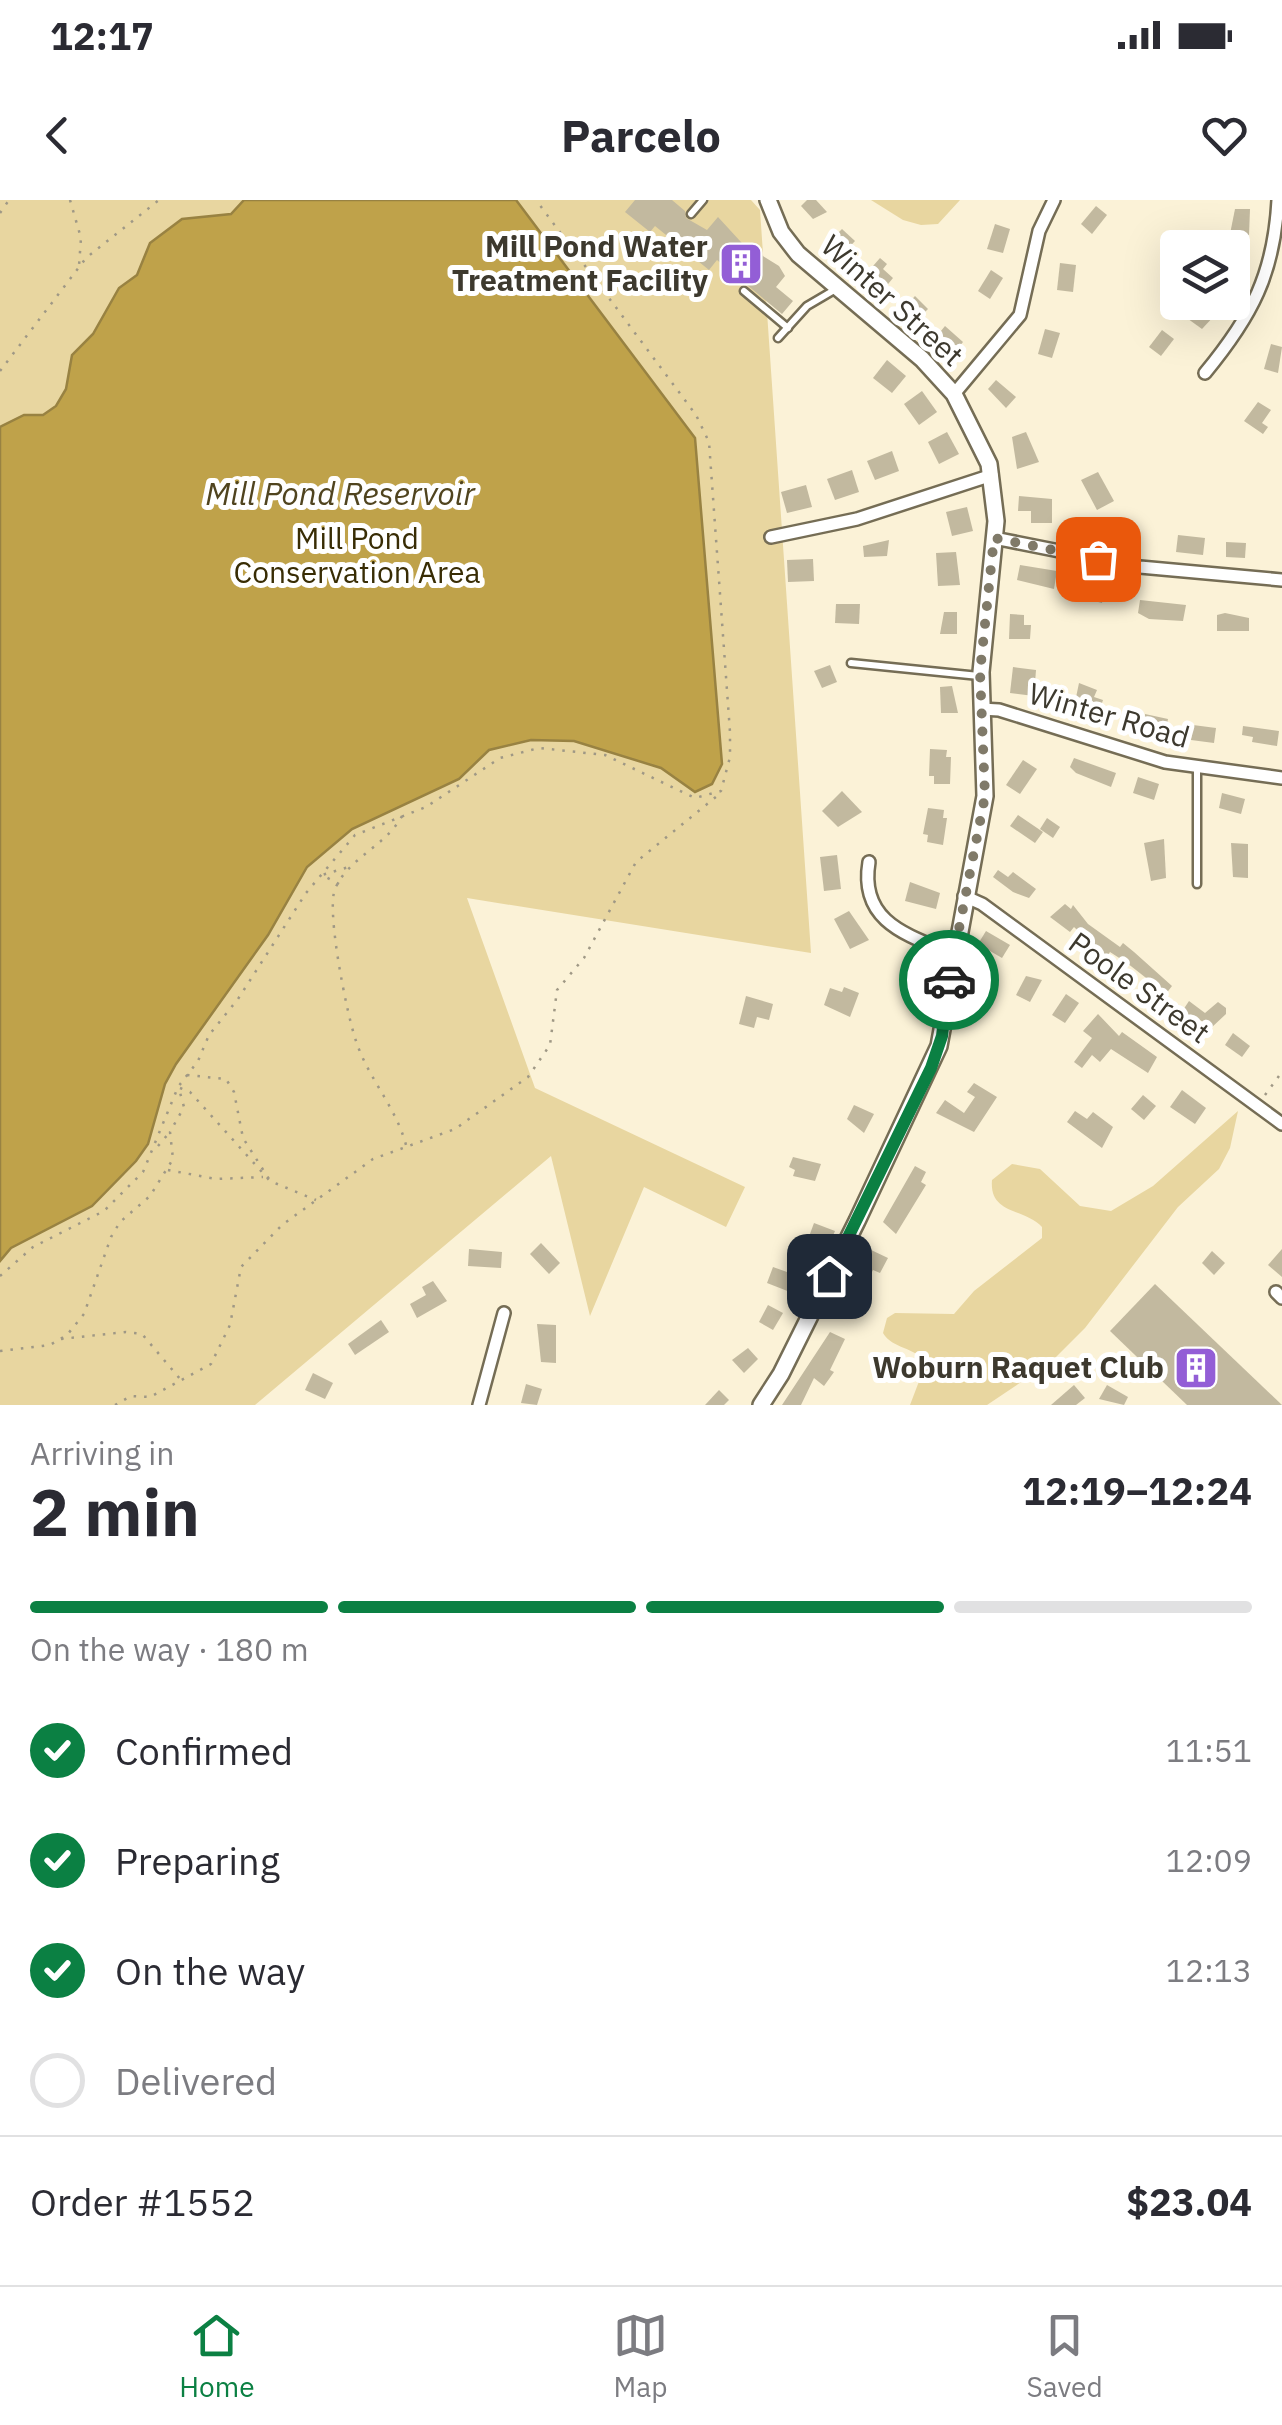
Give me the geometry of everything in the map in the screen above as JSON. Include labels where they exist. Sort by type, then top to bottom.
[{"type":"street","points":[[954,394],[1020,315],[1039,232],[1054,200]]},
{"type":"street","points":[[1205,372],[1239,330],[1271,266],[1278,200]]},
{"type":"street","name":"Winter Street","points":[[761,1405],[781,1374],[931,1068],[942,1036],[953,954],[985,796],[980,676],[994,538],[992,474],[978,437],[954,394],[922,359],[785,239],[769,203]]},
{"type":"street","points":[[772,537],[856,520],[992,474]]},
{"type":"street","points":[[994,538],[1140,567],[1282,580]]},
{"type":"street","name":"Winter Road","points":[[982,709],[999,710],[1153,759],[1282,778]]},
{"type":"street","points":[[869,862],[868,894],[885,924],[953,954]]},
{"type":"street","name":"Poole Street","points":[[964,896],[982,904],[1282,1124]]},
{"type":"street","points":[[479,1405],[504,1313]]},
{"type":"lane","points":[[691,214],[703,200]]},
{"type":"lane","points":[[778,338],[809,304],[826,298],[837,288]]},
{"type":"lane","points":[[744,291],[788,328]]},
{"type":"lane","points":[[851,663],[980,676]]},
{"type":"lane","points":[[1197,767],[1197,884]]},
{"type":"path","points":[[0,214],[9,200]]},
{"type":"path","points":[[70,200],[81,238],[79,267]]},
{"type":"path","points":[[0,371],[79,267],[159,200]]},
{"type":"path","points":[[115,1405],[131,1396],[150,1397],[211,1364],[230,1325],[241,1267],[256,1248],[316,1200],[374,1158],[455,1130],[528,1077],[550,1046],[557,990],[584,958],[636,862],[719,795],[730,757],[730,732],[709,442],[696,415],[536,200]]},
{"type":"path","points":[[0,1276],[33,1247],[104,1212],[143,1172],[178,1087],[225,1010],[238,1000],[306,893],[355,836],[426,807],[500,758],[539,748],[604,755],[694,798],[719,795]]},
{"type":"path","points":[[403,814],[372,851],[351,867],[339,884],[331,916],[356,1042],[399,1120],[407,1147]]},
{"type":"path","points":[[322,875],[351,867]]},
{"type":"path","points":[[322,875],[339,884]]},
{"type":"path","points":[[1258,1105],[1282,1072]]},
{"type":"path","points":[[187,1075],[226,1079],[234,1092],[243,1138],[270,1181]]},
{"type":"path","points":[[178,1087],[190,1092],[270,1181],[316,1200]]},
{"type":"path","points":[[156,1148],[184,1107],[178,1087]]},
{"type":"path","points":[[59,1340],[84,1314],[111,1236],[120,1222],[150,1196],[173,1158],[170,1132]]},
{"type":"path","points":[[166,1169],[216,1180],[256,1180],[264,1176]]},
{"type":"path","points":[[0,1352],[28,1350],[59,1340],[126,1332],[142,1334],[181,1380]]},
{"type":"green space","name":"Mill Pond Conservation Area","points":[[0,200],[751,200],[760,210],[811,953],[467,898],[535,1088],[745,1187],[726,1227],[644,1187],[590,1316],[551,1156],[255,1405],[0,1405]]},
{"type":"green space","points":[[871,200],[960,200],[938,224],[921,225],[903,220]]},
{"type":"green space","points":[[1238,1111],[1230,1148],[1219,1169],[1178,1207],[1085,1328],[1051,1362],[987,1405],[910,1405],[926,1363],[887,1338],[883,1333],[887,1318],[895,1313],[954,1314],[974,1291],[1042,1238],[1042,1227],[1035,1221],[996,1199],[992,1180],[1012,1164],[1040,1169],[1080,1206],[1111,1211],[1153,1186]]},
{"type":"water","name":"Mill Pond Reservoir","points":[[244,200],[516,200],[695,438],[722,764],[712,784],[695,792],[661,768],[574,741],[531,740],[489,750],[459,779],[352,829],[307,867],[268,935],[176,1064],[165,1084],[148,1144],[136,1161],[92,1206],[11,1248],[0,1261],[0,427],[24,415],[43,415],[56,406],[66,389],[72,355],[93,334],[119,288],[137,275],[150,243],[182,219],[231,214]]},
{"type":"building","points":[[635,200],[672,200],[685,211],[686,218],[707,230],[718,217],[752,254],[755,251],[779,266],[785,276],[776,287],[793,301],[782,314],[717,260],[709,270],[655,226],[650,232],[625,212]]},
{"type":"building","points":[[807,200],[816,200],[827,212],[813,219],[801,206]]},
{"type":"building","points":[[1096,206],[1107,215],[1092,234],[1081,224]]},
{"type":"building","points":[[1235,209],[1250,209],[1249,230],[1231,230]]},
{"type":"building","points":[[995,224],[1010,229],[1003,253],[987,249]]},
{"type":"building","points":[[842,229],[855,241],[845,252],[832,239]]},
{"type":"building","points":[[880,258],[887,264],[883,269],[893,278],[884,289],[866,274]]},
{"type":"building","points":[[1060,263],[1076,265],[1073,292],[1057,290]]},
{"type":"building","points":[[991,270],[1003,278],[990,299],[978,291]]},
{"type":"building","points":[[915,296],[928,309],[918,319],[905,307]]},
{"type":"building","points":[[1190,320],[1210,320],[1202,329]]},
{"type":"building","points":[[945,326],[963,342],[954,353],[936,337]]},
{"type":"building","points":[[1045,329],[1060,333],[1052,358],[1038,354]]},
{"type":"building","points":[[1162,330],[1174,339],[1161,356],[1149,347]]},
{"type":"building","points":[[1271,344],[1282,347],[1278,373],[1264,369]]},
{"type":"building","points":[[887,360],[906,376],[892,393],[873,378]]},
{"type":"building","points":[[996,380],[1016,397],[1006,408],[988,389]]},
{"type":"building","points":[[922,391],[937,412],[919,425],[904,404]]},
{"type":"building","points":[[1258,402],[1271,410],[1262,423],[1268,427],[1263,434],[1244,421]]},
{"type":"building","points":[[947,432],[959,454],[939,464],[928,442]]},
{"type":"building","points":[[1026,432],[1039,462],[1017,469],[1012,437]]},
{"type":"building","points":[[892,451],[899,471],[875,480],[867,461]]},
{"type":"building","points":[[852,470],[859,492],[835,500],[827,479]]},
{"type":"building","points":[[1098,472],[1114,501],[1097,510],[1081,480]]},
{"type":"building","points":[[806,485],[812,507],[787,513],[781,492]]},
{"type":"building","points":[[1019,496],[1052,499],[1052,523],[1031,523],[1031,511],[1018,511]]},
{"type":"building","points":[[967,507],[973,531],[952,536],[946,512]]},
{"type":"building","points":[[1178,535],[1205,538],[1203,555],[1176,552]]},
{"type":"building","points":[[889,540],[887,556],[864,557],[863,546]]},
{"type":"building","points":[[1226,542],[1246,543],[1245,558],[1226,557]]},
{"type":"building","points":[[956,552],[960,585],[938,586],[936,553]]},
{"type":"building","points":[[813,559],[814,581],[788,582],[787,560]]},
{"type":"building","points":[[1020,565],[1057,571],[1054,589],[1017,580]]},
{"type":"building","points":[[1086,585],[1105,589],[1102,603],[1083,598]]},
{"type":"building","points":[[1140,600],[1186,605],[1183,621],[1149,619],[1138,613]]},
{"type":"building","points":[[836,604],[860,604],[859,624],[835,623]]},
{"type":"building","points":[[944,612],[957,612],[957,634],[940,634]]},
{"type":"building","points":[[1010,614],[1024,615],[1024,625],[1031,625],[1030,639],[1009,639]]},
{"type":"building","points":[[1217,615],[1249,618],[1249,631],[1217,631]]},
{"type":"building","points":[[830,665],[837,682],[822,688],[814,671]]},
{"type":"building","points":[[1013,667],[1036,670],[1034,696],[1010,693]]},
{"type":"building","points":[[1079,683],[1097,690],[1094,697],[1103,700],[1098,715],[1074,707]]},
{"type":"building","points":[[952,686],[958,713],[941,713],[940,687]]},
{"type":"building","points":[[1145,714],[1168,719],[1165,733],[1142,728]]},
{"type":"building","points":[[1193,725],[1216,728],[1214,743],[1191,740]]},
{"type":"building","points":[[1243,726],[1279,731],[1277,746],[1252,742],[1253,737],[1242,735]]},
{"type":"building","points":[[930,749],[947,750],[946,757],[951,757],[950,784],[934,784],[934,776],[929,776]]},
{"type":"building","points":[[1074,758],[1116,773],[1111,787],[1076,773],[1070,767]]},
{"type":"building","points":[[1023,760],[1037,769],[1020,794],[1006,785]]},
{"type":"building","points":[[1138,777],[1159,784],[1154,800],[1133,793]]},
{"type":"building","points":[[842,791],[862,812],[838,827],[822,811]]},
{"type":"building","points":[[1222,793],[1245,799],[1241,814],[1219,808]]},
{"type":"building","points":[[928,808],[944,810],[943,818],[947,818],[943,845],[927,842],[928,835],[923,834]]},
{"type":"building","points":[[1018,815],[1043,832],[1035,843],[1010,826]]},
{"type":"building","points":[[1047,818],[1060,827],[1053,838],[1040,829]]},
{"type":"building","points":[[1164,839],[1166,878],[1151,881],[1144,843]]},
{"type":"building","points":[[1231,843],[1248,844],[1248,878],[1233,877]]},
{"type":"building","points":[[837,855],[841,889],[824,891],[820,857]]},
{"type":"building","points":[[998,870],[1008,877],[1013,872],[1036,889],[1029,898],[1013,892],[993,877]]},
{"type":"building","points":[[910,882],[940,893],[936,909],[905,901]]},
{"type":"building","points":[[1065,904],[1071,909],[1073,905],[1088,924],[1120,947],[1123,943],[1172,986],[1162,999],[1146,987],[1150,981],[1127,963],[1110,952],[1106,958],[1074,927],[1070,932],[1050,917]]},
{"type":"building","points":[[849,911],[869,940],[850,949],[834,919]]},
{"type":"building","points":[[986,931],[1010,945],[1002,958],[978,944]]},
{"type":"building","points":[[975,964],[993,968],[982,990],[967,987]]},
{"type":"building","points":[[1026,976],[1042,980],[1030,1002],[1016,995]]},
{"type":"building","points":[[844,987],[859,993],[850,1017],[824,1005],[830,988],[842,992]]},
{"type":"building","points":[[1066,994],[1079,1003],[1065,1023],[1052,1015]]},
{"type":"building","points":[[746,996],[773,1004],[769,1020],[757,1017],[754,1028],[739,1024]]},
{"type":"building","points":[[1189,1001],[1205,1013],[1218,1002],[1226,1008],[1226,1014],[1211,1028],[1200,1020],[1197,1025],[1181,1013]]},
{"type":"building","points":[[1098,1014],[1119,1036],[1122,1032],[1157,1057],[1148,1073],[1111,1049],[1100,1062],[1092,1055],[1082,1068],[1074,1062],[1092,1038],[1083,1031]]},
{"type":"building","points":[[1233,1033],[1250,1046],[1242,1057],[1225,1045]]},
{"type":"building","points":[[974,1083],[997,1097],[974,1132],[936,1113],[945,1100],[964,1113],[975,1097],[967,1092]]},
{"type":"building","points":[[1182,1090],[1206,1108],[1195,1124],[1170,1107]]},
{"type":"building","points":[[1143,1095],[1156,1106],[1144,1120],[1131,1109]]},
{"type":"building","points":[[854,1105],[874,1114],[864,1133],[847,1119]]},
{"type":"building","points":[[1075,1111],[1087,1119],[1093,1112],[1113,1127],[1102,1148],[1067,1122]]},
{"type":"building","points":[[793,1157],[821,1164],[815,1181],[793,1176],[795,1170],[789,1167]]},
{"type":"building","points":[[915,1166],[926,1172],[921,1182],[926,1185],[896,1234],[883,1222]]},
{"type":"building","points":[[814,1223],[835,1231],[831,1240],[823,1237],[819,1246],[807,1242]]},
{"type":"building","points":[[541,1243],[560,1263],[549,1274],[530,1254]]},
{"type":"building","points":[[469,1249],[502,1252],[501,1268],[468,1266]]},
{"type":"building","points":[[869,1249],[888,1258],[880,1273],[873,1270],[868,1279],[856,1273]]},
{"type":"building","points":[[1282,1249],[1282,1277],[1268,1265]]},
{"type":"building","points":[[1212,1251],[1225,1263],[1214,1275],[1202,1263]]},
{"type":"building","points":[[791,1261],[804,1266],[790,1292],[767,1283],[773,1267],[787,1272]]},
{"type":"building","points":[[433,1281],[447,1301],[417,1318],[410,1304],[426,1295],[422,1287]]},
{"type":"building","name":"Woburn Raquet Club","points":[[1155,1284],[1282,1405],[1187,1405],[1110,1331]]},
{"type":"building","points":[[846,1296],[858,1303],[850,1319],[837,1312]]},
{"type":"building","points":[[768,1305],[783,1313],[773,1330],[759,1322]]},
{"type":"building","points":[[381,1320],[389,1332],[355,1355],[348,1344]]},
{"type":"building","points":[[537,1324],[556,1325],[556,1363],[541,1362]]},
{"type":"building","points":[[830,1332],[845,1339],[830,1370],[834,1372],[824,1386],[814,1378],[801,1405],[782,1405]]},
{"type":"building","points":[[748,1348],[758,1359],[744,1373],[732,1360]]},
{"type":"building","points":[[313,1373],[333,1383],[325,1399],[305,1390]]},
{"type":"building","points":[[526,1384],[542,1389],[537,1405],[521,1403]]},
{"type":"building","points":[[1074,1385],[1085,1398],[1076,1405],[1051,1405]]},
{"type":"building","points":[[1107,1385],[1128,1397],[1124,1405],[1099,1399]]},
{"type":"building","points":[[719,1390],[729,1400],[724,1405],[705,1405]]},
{"type":"way so far","points":[[949,980],[985,796],[980,672],[994,538],[1098,559]]},
{"type":"place","name":"Mill Pond Water Treatment Facility","points":[[741,264]]},
{"type":"place","name":"Woburn Raquet Club","points":[[1196,1368]]},
{"type":"route","points":[[829,1276],[931,1068],[942,1036],[949,980]]}]
